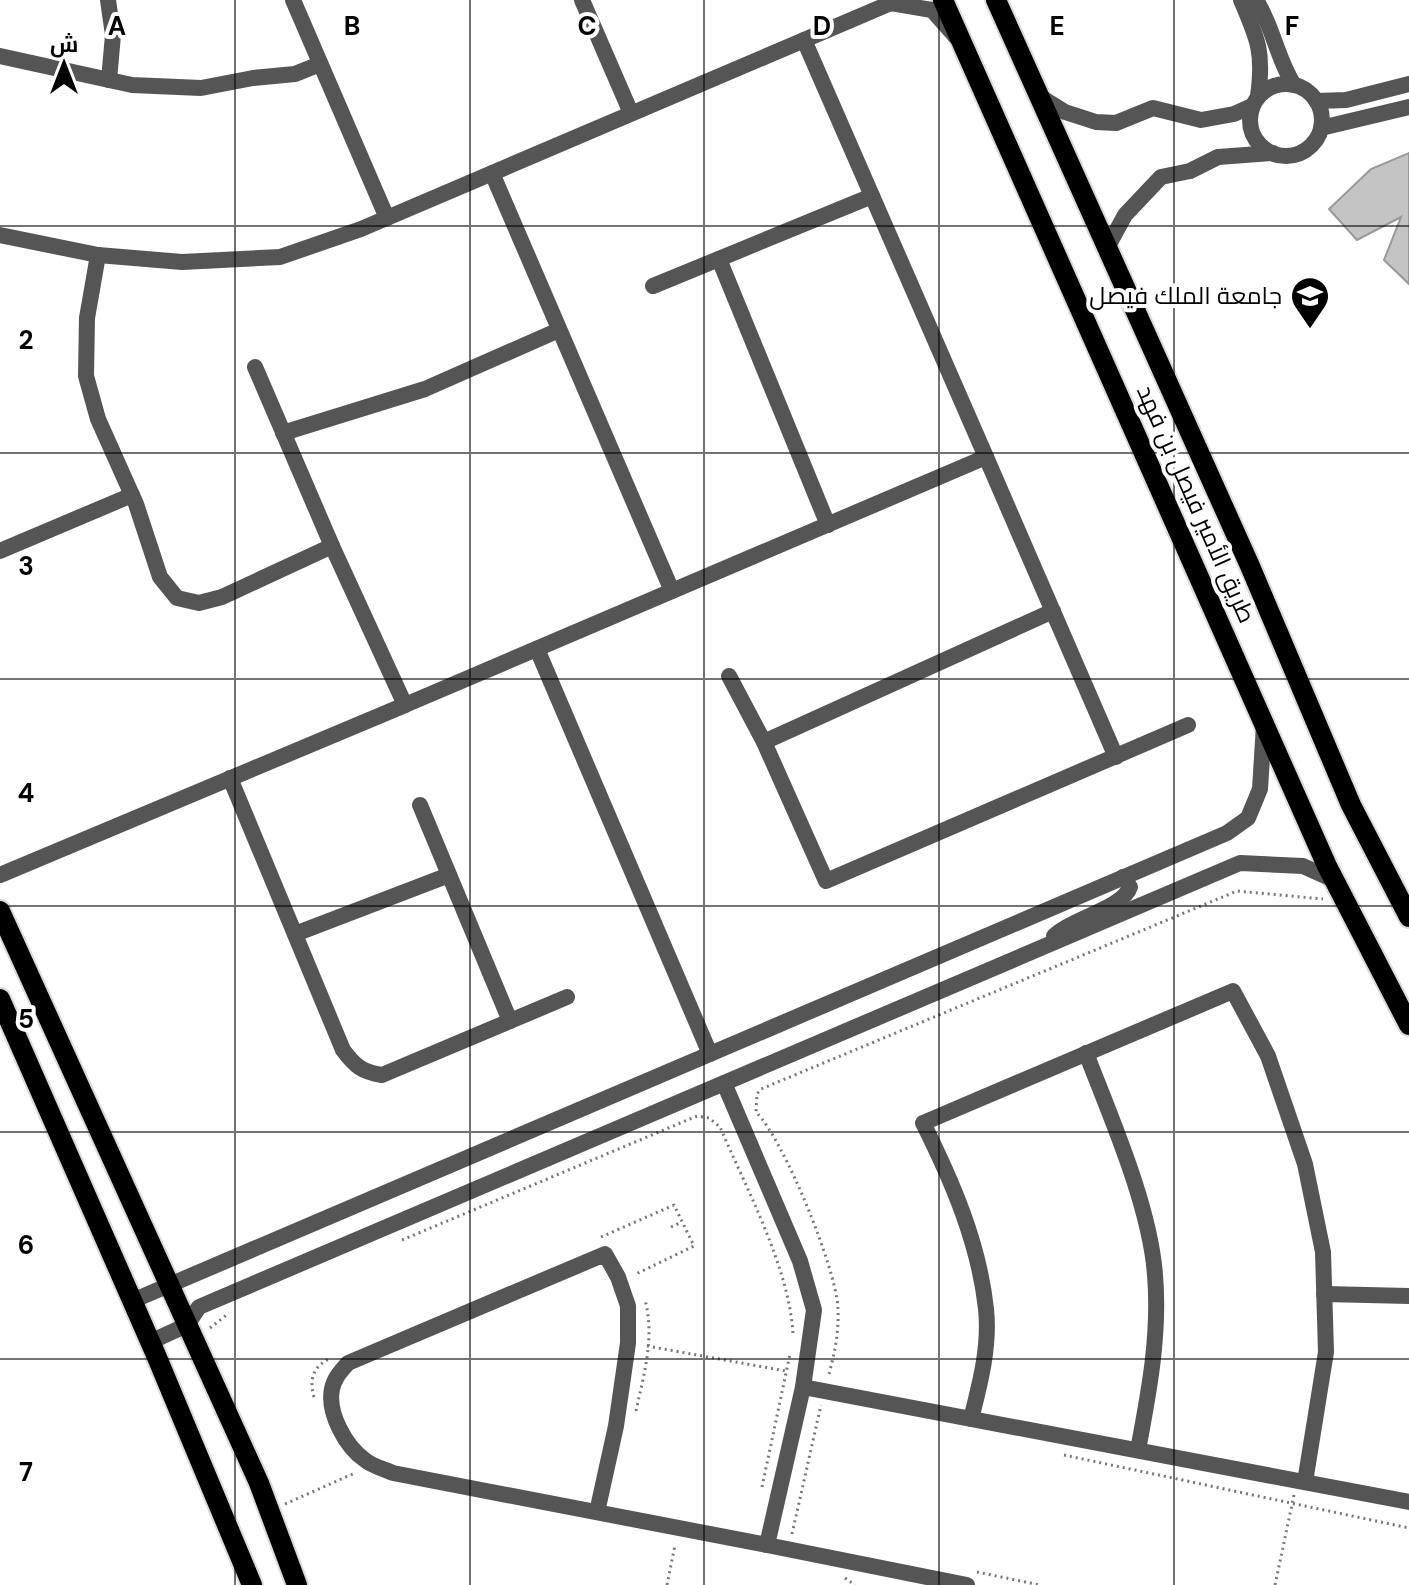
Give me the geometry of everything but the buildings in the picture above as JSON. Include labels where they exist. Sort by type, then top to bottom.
[{"type":"main road","name":"طريق الأمير فيصل بن فهد","points":[[943,0],[1265,723],[1332,890],[1409,1025]]},
{"type":"main road","name":"طريق الأمير فيصل بن فهد","points":[[996,0],[1250,566],[1351,805],[1409,917]]},
{"type":"main road","points":[[0,911],[259,1483],[297,1585]]},
{"type":"main road","points":[[0,999],[5,1023],[132,1301],[252,1585]]},
{"type":"street","points":[[108,0],[113,35],[109,80]]},
{"type":"street","points":[[293,0],[387,218]]},
{"type":"street","points":[[582,0],[631,113]]},
{"type":"street","points":[[1241,0],[1259,42],[1262,67],[1251,128],[1255,139],[1273,153]]},
{"type":"street","points":[[1256,0],[1282,65],[1294,85]]},
{"type":"street","points":[[0,235],[98,255],[182,262],[280,257],[387,218],[892,2],[932,10],[964,45]]},
{"type":"street","points":[[804,40],[1116,757]]},
{"type":"street","points":[[0,56],[132,85],[201,88],[295,74],[320,64]]},
{"type":"street","points":[[1316,101],[1346,100],[1409,84]]},
{"type":"street","points":[[1039,96],[1065,112],[1096,122],[1116,123],[1153,108],[1201,120],[1234,114],[1278,85],[1294,85],[1311,94],[1316,101],[1322,116],[1321,128],[1308,148],[1284,156],[1273,153],[1218,157],[1190,171],[1161,177],[1125,215],[1107,248]]},
{"type":"street","points":[[1321,128],[1409,107]]},
{"type":"street","points":[[492,173],[672,591]]},
{"type":"street","points":[[653,286],[872,196]]},
{"type":"street","points":[[98,255],[87,318],[86,376],[98,419],[132,495],[160,577],[177,598],[199,603],[222,597],[332,546]]},
{"type":"street","points":[[719,259],[828,525]]},
{"type":"street","points":[[283,433],[425,389],[559,330]]},
{"type":"street","points":[[255,367],[405,705]]},
{"type":"street","points":[[0,875],[986,457]]},
{"type":"street","points":[[0,551],[132,495]]},
{"type":"street","points":[[764,742],[1053,611]]},
{"type":"street","points":[[537,649],[710,1054]]},
{"type":"street","points":[[729,676],[764,742],[826,881],[1188,725]]},
{"type":"street","points":[[132,1301],[1227,833],[1248,818],[1260,789],[1265,723]]},
{"type":"street","points":[[230,778],[343,1050],[356,1067],[367,1073],[382,1075],[567,997]]},
{"type":"street","points":[[420,805],[510,1021]]},
{"type":"street","points":[[150,1342],[187,1325],[199,1307],[1240,863],[1303,866],[1332,890]]},
{"type":"street","points":[[295,934],[449,875]]},
{"type":"street","points":[[1041,948],[1066,925],[1122,899],[1130,887],[1123,877]]},
{"type":"street","points":[[971,1419],[983,1371],[986,1311],[975,1252],[954,1186],[923,1123],[1233,991],[1268,1056],[1305,1164],[1323,1252],[1326,1352],[1301,1482]]},
{"type":"street","points":[[1086,1053],[1119,1138],[1140,1206],[1155,1273],[1156,1327],[1138,1450]]},
{"type":"street","points":[[724,1083],[800,1261],[814,1310],[804,1380],[767,1545]]},
{"type":"street","points":[[597,1512],[616,1426],[628,1343],[628,1306],[605,1254],[348,1363],[337,1376],[332,1390],[332,1407],[347,1443],[366,1461],[393,1473],[967,1585]]},
{"type":"street","points":[[1324,1294],[1409,1296]]},
{"type":"street","points":[[804,1380],[824,1391],[1409,1502]]},
{"type":"street","points":[[874,1585],[877,1567]]},
{"type":"path","points":[[789,1550],[838,1338],[838,1305],[832,1273],[786,1159],[768,1124],[756,1112],[757,1094],[761,1089],[1237,891],[1332,890]]},
{"type":"path","points":[[389,1245],[697,1116],[709,1118],[720,1127],[784,1279],[792,1311],[793,1338]]},
{"type":"path","points":[[602,1237],[674,1205],[694,1246],[635,1273],[637,1277]]},
{"type":"path","points":[[671,1227],[682,1222]]},
{"type":"path","points":[[634,1422],[650,1326],[641,1290]]},
{"type":"path","points":[[628,1343],[786,1371],[804,1380]]},
{"type":"path","points":[[761,1489],[791,1349]]},
{"type":"path","points":[[314,1398],[311,1386],[313,1372],[321,1362],[335,1356]]},
{"type":"path","points":[[1065,1455],[1409,1528]]},
{"type":"path","points":[[278,1507],[355,1473],[345,1466]]},
{"type":"path","points":[[1275,1585],[1293,1503],[1301,1482]]},
{"type":"path","points":[[667,1585],[675,1545]]},
{"type":"path","points":[[844,1577],[855,1585]]},
{"type":"place","name":"جامعة الملك فيصل","points":[[1310,330]]}]
